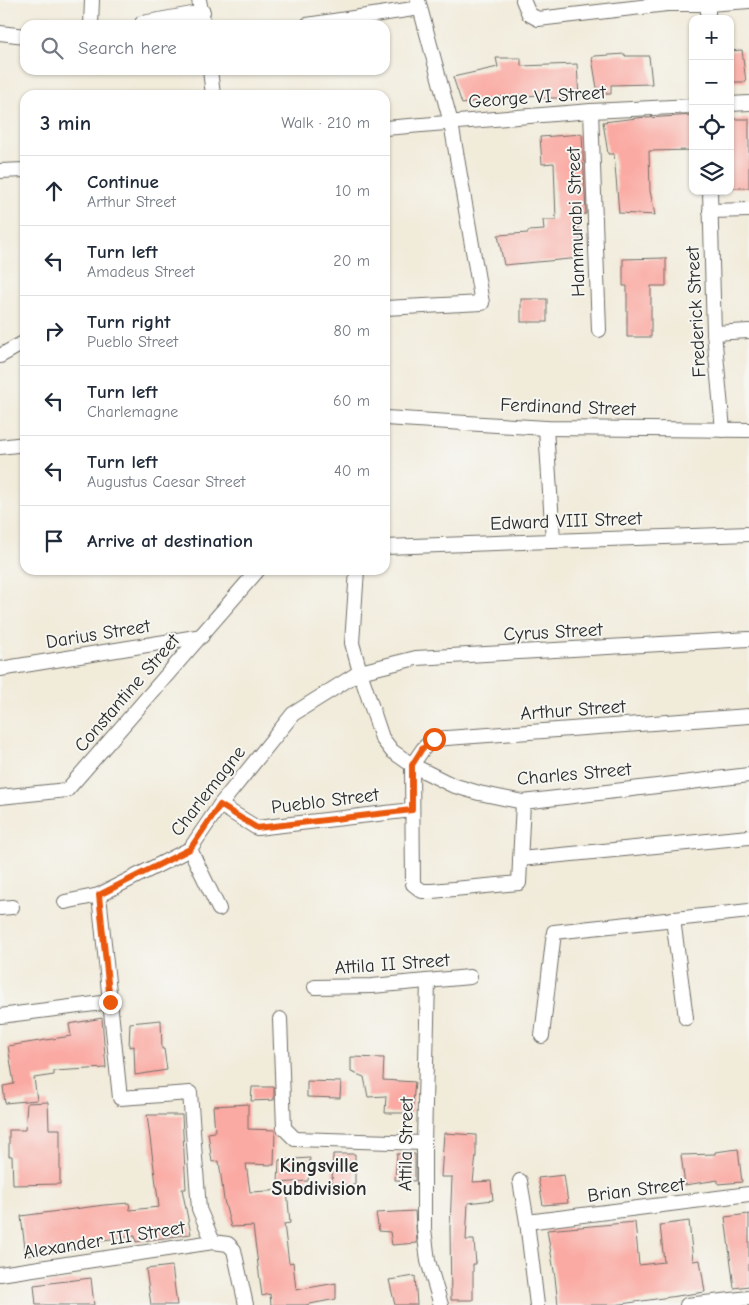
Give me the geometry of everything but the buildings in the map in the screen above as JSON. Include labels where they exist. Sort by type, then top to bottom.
[{"type":"street","points":[[91,20],[92,0]]},
{"type":"street","points":[[523,0],[529,14],[538,19],[668,4],[749,1]]},
{"type":"street","points":[[708,2],[708,15]]},
{"type":"street","points":[[334,20],[419,4],[451,123],[482,303],[390,308]]},
{"type":"street","points":[[158,20],[202,12]]},
{"type":"street","points":[[0,33],[20,35]]},
{"type":"street","points":[[211,75],[212,90]]},
{"type":"street","points":[[734,104],[749,103]]},
{"type":"street","name":"George VI Street","points":[[390,128],[591,111],[689,106]]},
{"type":"street","name":"Hammurabi Street","points":[[591,111],[599,330]]},
{"type":"street","points":[[0,171],[20,170]]},
{"type":"street","name":"Frederick Street","points":[[710,195],[714,333],[723,430]]},
{"type":"street","points":[[710,211],[749,210]]},
{"type":"street","points":[[714,333],[749,331]]},
{"type":"street","points":[[0,356],[20,345]]},
{"type":"street","name":"Ferdinand Street","points":[[390,418],[546,428],[749,430]]},
{"type":"street","points":[[546,428],[553,540]]},
{"type":"street","points":[[0,447],[20,445]]},
{"type":"street","name":"Edward VIII Street","points":[[390,547],[749,534]]},
{"type":"street","name":"Constantine Street","points":[[0,797],[67,790],[202,636],[250,575]]},
{"type":"street","name":"Charles Street","points":[[357,575],[352,643],[360,672],[382,738],[392,750],[412,765],[452,785],[522,802],[749,774]]},
{"type":"street","name":"Darius Street","points":[[0,670],[202,636]]},
{"type":"street","name":"Cyrus Street","points":[[360,672],[416,658],[749,639]]},
{"type":"street","name":"Charlemagne","points":[[65,902],[99,895],[190,849],[220,805],[293,714],[360,672]]},
{"type":"street","name":"Arthur Street","points":[[412,765],[422,749],[434,739],[749,716]]},
{"type":"street","points":[[412,765],[414,884],[422,891],[519,883],[522,802]]},
{"type":"street","name":"Pueblo Street","points":[[220,805],[257,828],[412,810]]},
{"type":"street","points":[[520,859],[749,837]]},
{"type":"street","points":[[190,849],[220,909]]},
{"type":"street","points":[[99,895],[120,1098],[190,1093],[199,1209],[213,1242],[228,1244],[234,1250],[246,1305]]},
{"type":"street","points":[[542,1036],[554,932],[749,911]]},
{"type":"street","points":[[673,919],[686,1018]]},
{"type":"street","name":"Attila II Street","points":[[316,987],[372,986],[470,977]]},
{"type":"street","name":"Attila Street","points":[[428,981],[424,1229],[428,1261],[441,1305]]},
{"type":"street","points":[[0,1016],[110,1002]]},
{"type":"street","points":[[280,1019],[284,1128],[295,1139],[424,1144]]},
{"type":"street","points":[[520,1181],[537,1305]]},
{"type":"street","name":"Brian Street","points":[[527,1222],[749,1194]]},
{"type":"street","name":"Alexander III Street","points":[[0,1274],[213,1242]]},
{"type":"street","points":[[687,1305],[749,1298]]},
{"type":"district","name":"Kingsville Subdivision","points":[[319,1176]]},
{"type":"route","points":[[110,1002],[99,895],[190,849],[220,805],[257,828],[412,810],[412,765],[422,749],[434,739]]}]
